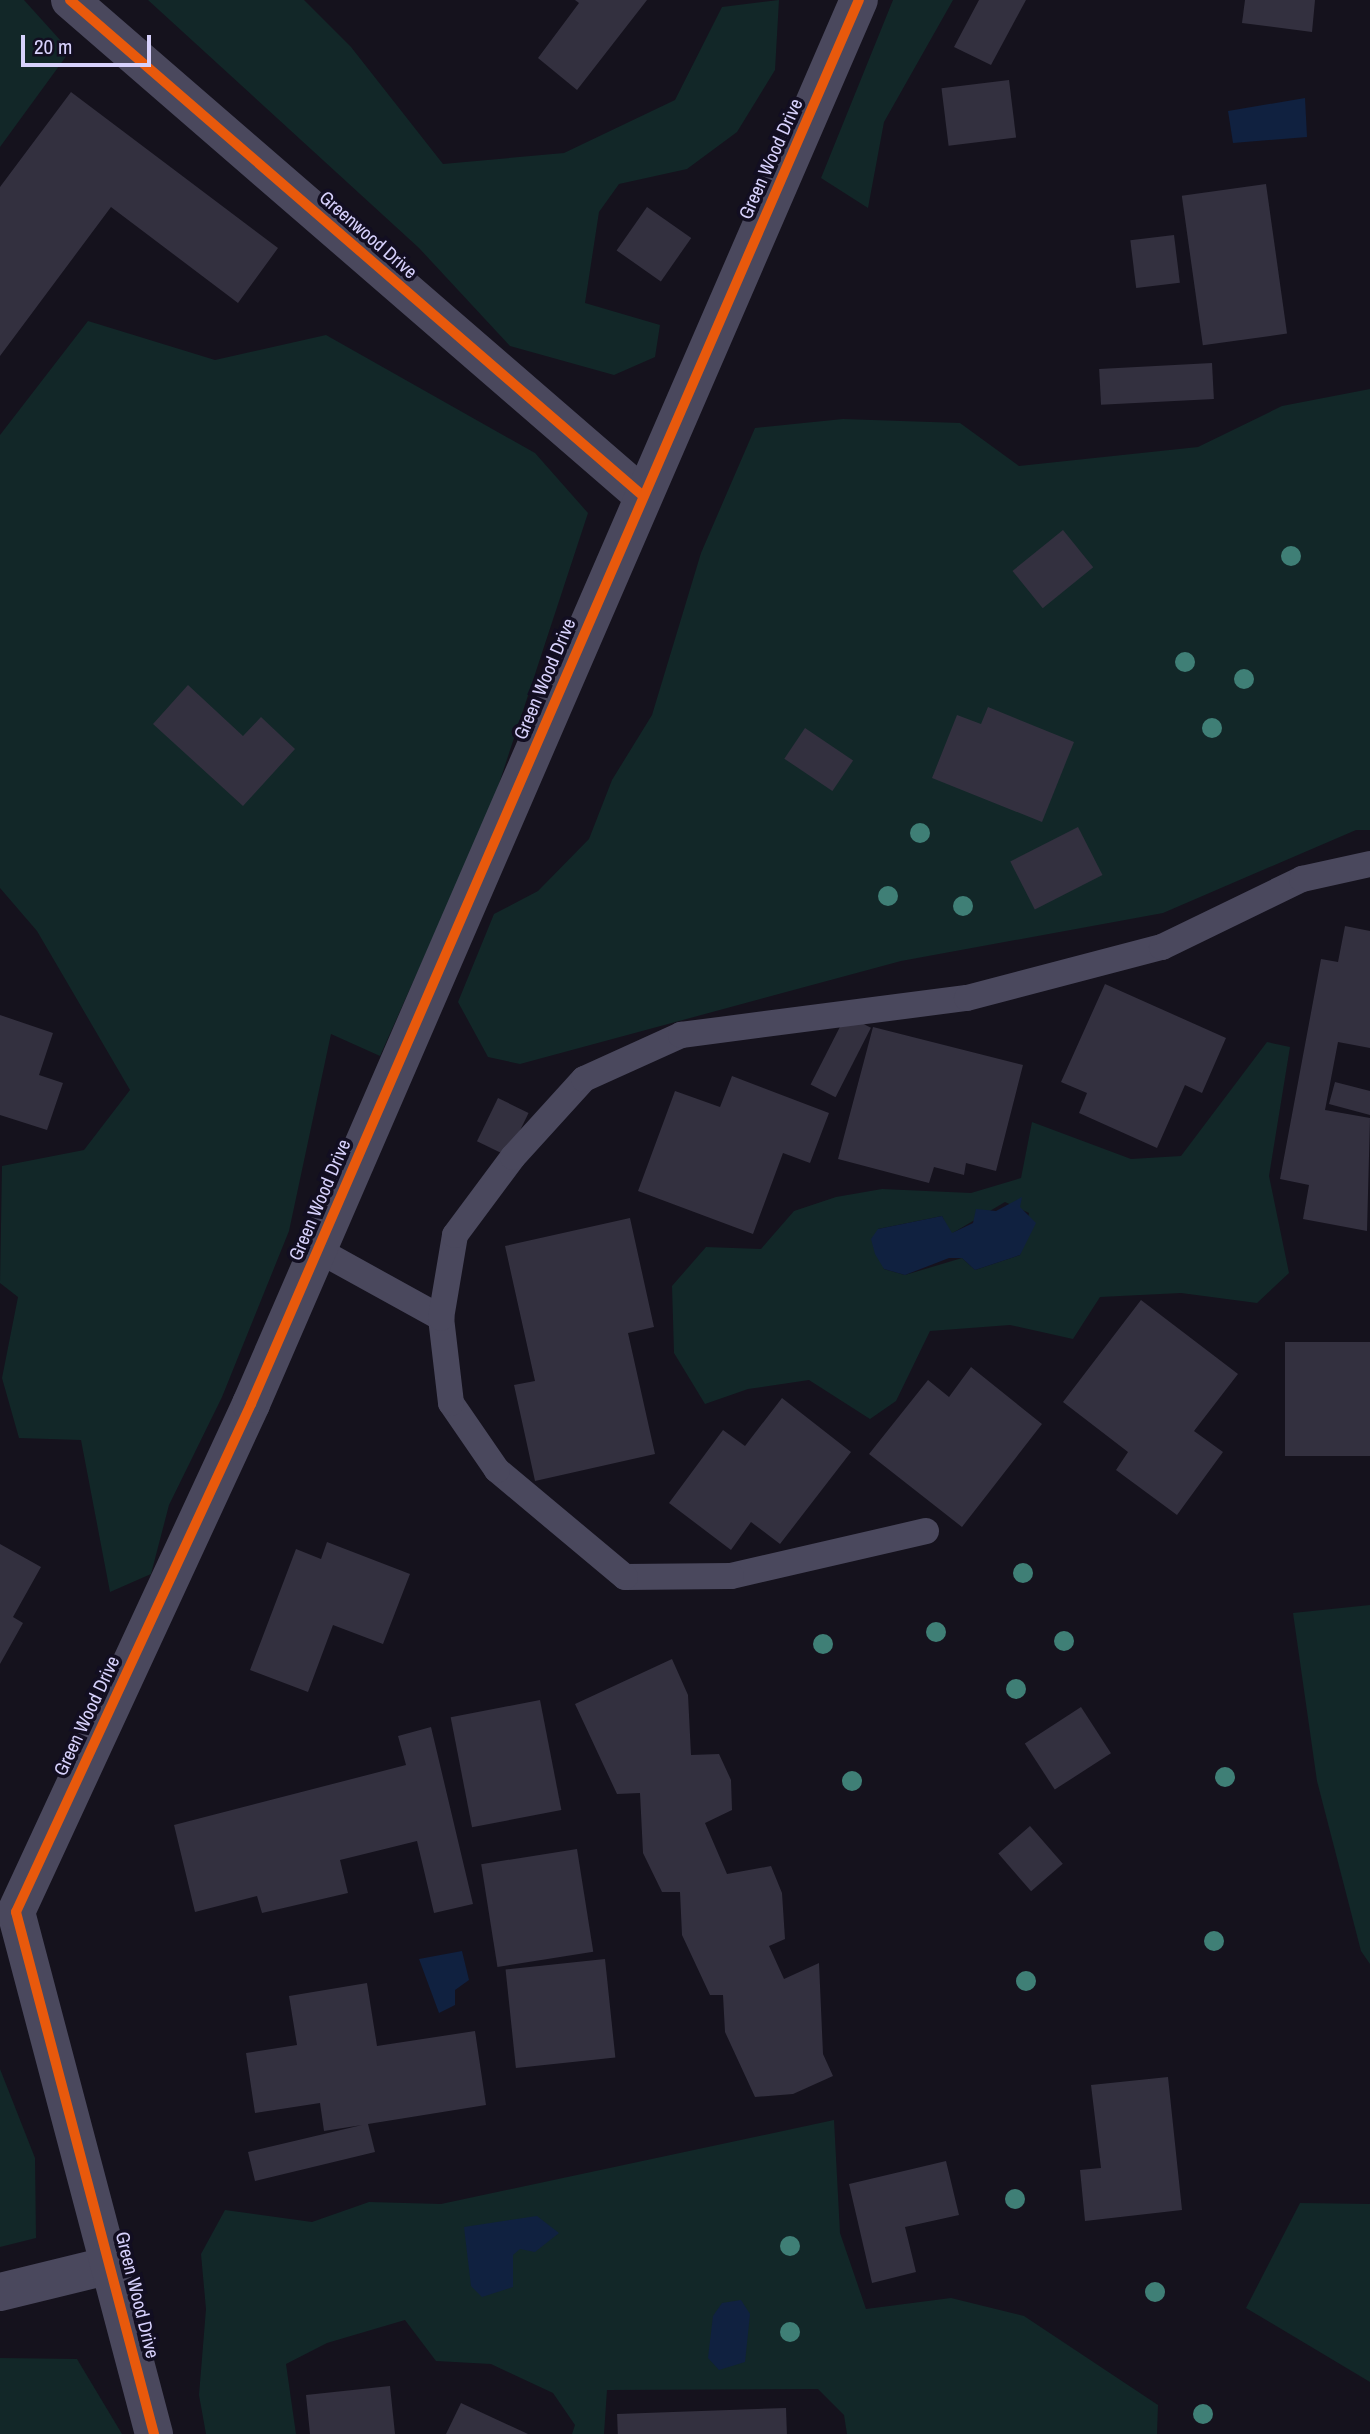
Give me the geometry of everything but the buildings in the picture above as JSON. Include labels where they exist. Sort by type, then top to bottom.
[{"type":"street","name":"Greenwood Drive","points":[[70,0],[643,496]]},
{"type":"street","name":"Green Wood Drive","points":[[154,2434],[111,2265],[8,1905],[317,1250],[859,0]]},
{"type":"street","points":[[0,2292],[111,2265]]},
{"type":"lane","points":[[926,1531],[731,1576],[625,1577],[497,1471],[451,1402],[440,1318],[456,1234],[513,1157],[584,1079],[681,1035],[968,998],[1162,947],[1302,878],[1370,864]]},
{"type":"lane","points":[[317,1250],[440,1318]]},
{"type":"green space","points":[[0,0],[24,0],[70,51],[0,147]]},
{"type":"green space","points":[[148,0],[304,0],[351,47],[443,164],[564,153],[675,100],[722,7],[779,0],[775,70],[737,132],[687,169],[619,184],[599,212],[585,303],[660,325],[655,357],[614,375],[510,346],[419,248]]},
{"type":"green space","points":[[893,0],[953,0],[884,122],[868,208],[821,178]]},
{"type":"green space","points":[[88,321],[215,360],[326,335],[535,453],[588,513],[492,805],[380,1056],[331,1034],[289,1231],[222,1397],[169,1505],[151,1574],[110,1592],[81,1440],[19,1438],[2,1378],[18,1297],[0,1283],[2,1166],[84,1150],[130,1090],[37,931],[0,888],[0,435]]},
{"type":"green space","points":[[1370,389],[1370,830],[1356,830],[1163,913],[901,961],[520,1064],[488,1057],[458,1002],[494,914],[538,891],[589,839],[612,780],[652,715],[701,553],[755,428],[843,419],[960,423],[1019,466],[1198,447],[1282,406]]},
{"type":"green space","points":[[1267,1042],[1290,1047],[1269,1176],[1289,1273],[1257,1303],[1181,1293],[1100,1297],[1073,1339],[1010,1325],[930,1331],[896,1401],[870,1419],[809,1380],[748,1389],[705,1404],[674,1353],[672,1286],[706,1247],[761,1249],[794,1211],[836,1197],[882,1189],[971,1193],[1021,1178],[1032,1122],[1131,1159],[1181,1156]],"holes":[[[1005,1202],[1029,1213],[1020,1255],[975,1270],[962,1258],[905,1275],[884,1269],[878,1229],[942,1216],[951,1234]]]},
{"type":"green space","points":[[1370,1605],[1370,1964],[1361,1951],[1317,1781],[1293,1613]]},
{"type":"green space","points":[[0,2069],[35,2158],[36,2238],[0,2247]]},
{"type":"green space","points":[[834,2120],[840,2233],[866,2309],[951,2298],[1024,2316],[1158,2405],[1157,2434],[847,2434],[844,2415],[818,2389],[607,2390],[604,2434],[572,2434],[575,2425],[553,2393],[491,2364],[436,2361],[405,2320],[327,2343],[286,2364],[296,2434],[206,2434],[199,2395],[206,2309],[201,2254],[225,2210],[312,2222],[369,2202],[441,2204]]},
{"type":"green space","points":[[1300,2203],[1370,2204],[1370,2382],[1246,2308]]},
{"type":"green space","points":[[0,2358],[77,2359],[122,2434],[0,2434]]},
{"type":"water","points":[[1305,98],[1307,137],[1233,143],[1228,111]]},
{"type":"water","points":[[1022,1197],[1020,1207],[1036,1223],[1020,1255],[975,1270],[962,1258],[949,1258],[905,1275],[884,1269],[875,1254],[871,1239],[878,1229],[942,1216],[952,1233],[973,1223],[976,1209],[996,1211]]},
{"type":"water","points":[[462,1951],[469,1980],[455,1990],[455,2005],[439,2013],[419,1959]]},
{"type":"water","points":[[537,2216],[559,2233],[535,2252],[520,2249],[513,2255],[513,2287],[482,2297],[471,2286],[464,2227]]},
{"type":"water","points":[[741,2300],[750,2314],[745,2362],[719,2370],[708,2358],[713,2316],[722,2303]]},
{"type":"cycle path","points":[[70,0],[643,496]]},
{"type":"cycle path","points":[[154,2434],[16,1912],[251,1404],[859,0]]}]
